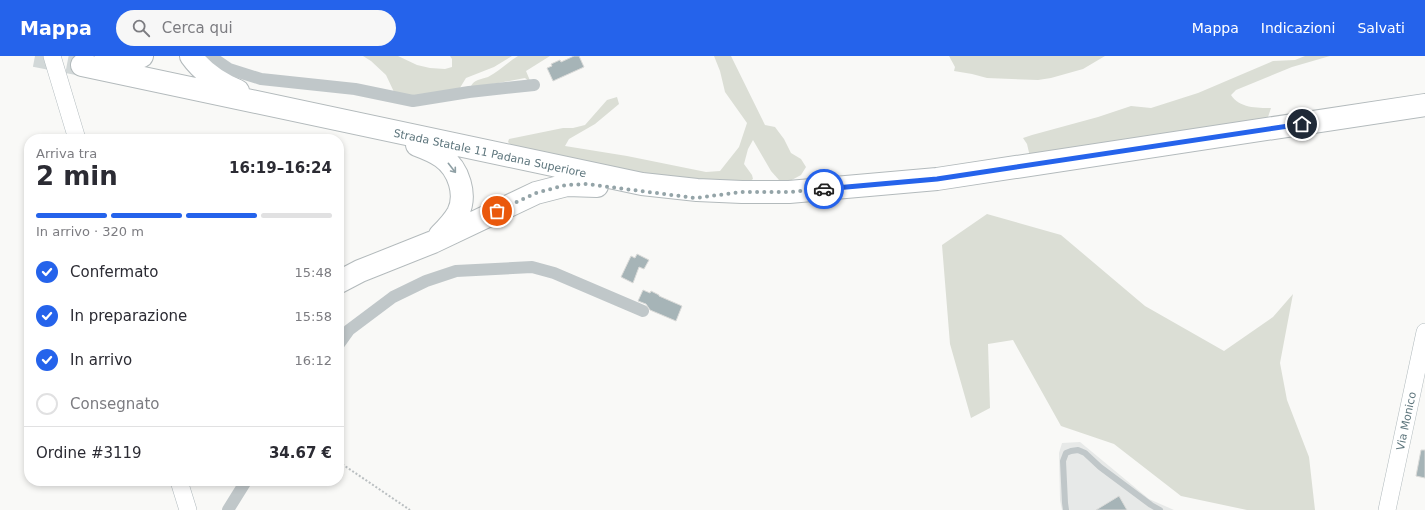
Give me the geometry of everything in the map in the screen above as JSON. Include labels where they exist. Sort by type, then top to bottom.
[{"type":"highway","name":"Strada Statale 11 Padana Superiore","points":[[142,56],[128,62],[82,66],[642,184],[697,190],[742,192],[789,192],[937,179],[1425,105]]},
{"type":"highway","points":[[191,56],[211,77],[225,86],[270,106]]},
{"type":"highway","points":[[368,127],[426,149],[443,158],[454,170],[460,183],[462,198],[458,213],[450,225],[433,242]]},
{"type":"highway","points":[[344,279],[360,271],[433,242],[536,193],[566,185],[586,184],[695,198],[742,192]]},
{"type":"street","points":[[52,56],[75,134]]},
{"type":"street","points":[[210,56],[230,69],[260,79],[355,89],[413,101],[469,92],[534,86]]},
{"type":"street","points":[[344,337],[349,330],[393,297],[426,281],[456,271],[532,267],[554,273],[643,311]]},
{"type":"street","name":"Via Monico","points":[[1387,510],[1423,356],[1425,332]]},
{"type":"street","points":[[181,486],[188,510]]},
{"type":"street","points":[[228,510],[243,486]]},
{"type":"lane","points":[[1066,510],[1063,461],[1066,453],[1078,450],[1085,453],[1100,467],[1160,510]]},
{"type":"path","points":[[344,465],[410,510]]},
{"type":"shaded area","points":[[363,56],[398,56],[417,65],[445,69],[452,67],[452,59],[450,56],[512,56],[494,67],[466,78],[458,91],[415,97],[394,92],[386,75],[371,61]]},
{"type":"shaded area","points":[[518,56],[550,56],[526,71],[531,83],[525,78],[472,88],[471,86],[474,82],[492,75]]},
{"type":"shaded area","points":[[714,56],[731,56],[765,125],[775,127],[784,139],[791,153],[801,159],[806,167],[801,175],[788,182],[779,180],[771,171],[753,140],[748,149],[744,164],[752,175],[753,179],[746,184],[649,175],[513,147],[508,142],[509,139],[585,125],[607,100],[617,97],[619,104],[595,124],[569,139],[565,146],[627,156],[706,172],[720,171],[739,147],[747,123],[725,92],[720,71]]},
{"type":"shaded area","points":[[949,56],[1105,56],[1083,69],[1038,80],[987,78],[954,71],[955,67]]},
{"type":"shaded area","points":[[1305,56],[1330,56],[1292,67],[1236,90],[1231,95],[1243,105],[1271,108],[1265,126],[1031,161],[1027,144],[1023,138],[1131,106],[1151,108],[1198,93],[1273,61],[1295,60]]},
{"type":"shaded area","points":[[987,214],[1061,235],[1145,306],[1224,351],[1273,317],[1293,294],[1280,363],[1287,400],[1309,457],[1315,510],[1247,510],[1181,496],[1114,444],[1061,426],[1013,340],[988,344],[990,408],[971,418],[950,344],[942,245]]},
{"type":"shaded area","points":[[1080,442],[1149,499],[1174,510],[1062,510],[1060,500],[1059,453],[1062,443]]},
{"type":"building","points":[[574,56],[579,56],[584,67],[553,81],[547,68],[552,66],[551,64],[560,60],[561,62]]},
{"type":"building","points":[[637,254],[649,260],[644,269],[639,267],[633,283],[621,277],[631,256],[635,258]]},
{"type":"building","points":[[643,290],[650,293],[651,291],[682,306],[676,321],[650,310],[646,304],[638,301]]},
{"type":"building","points":[[1421,450],[1425,450],[1425,478],[1416,476]]},
{"type":"building","points":[[1119,496],[1127,510],[1096,510]]},
{"type":"tunnel","points":[[35,56],[82,65]]},
{"type":"way so far","points":[[497,211],[536,193],[566,185],[586,184],[695,198],[742,192],[789,192],[824,189]]},
{"type":"route","points":[[824,189],[937,179],[1302,124]]}]
